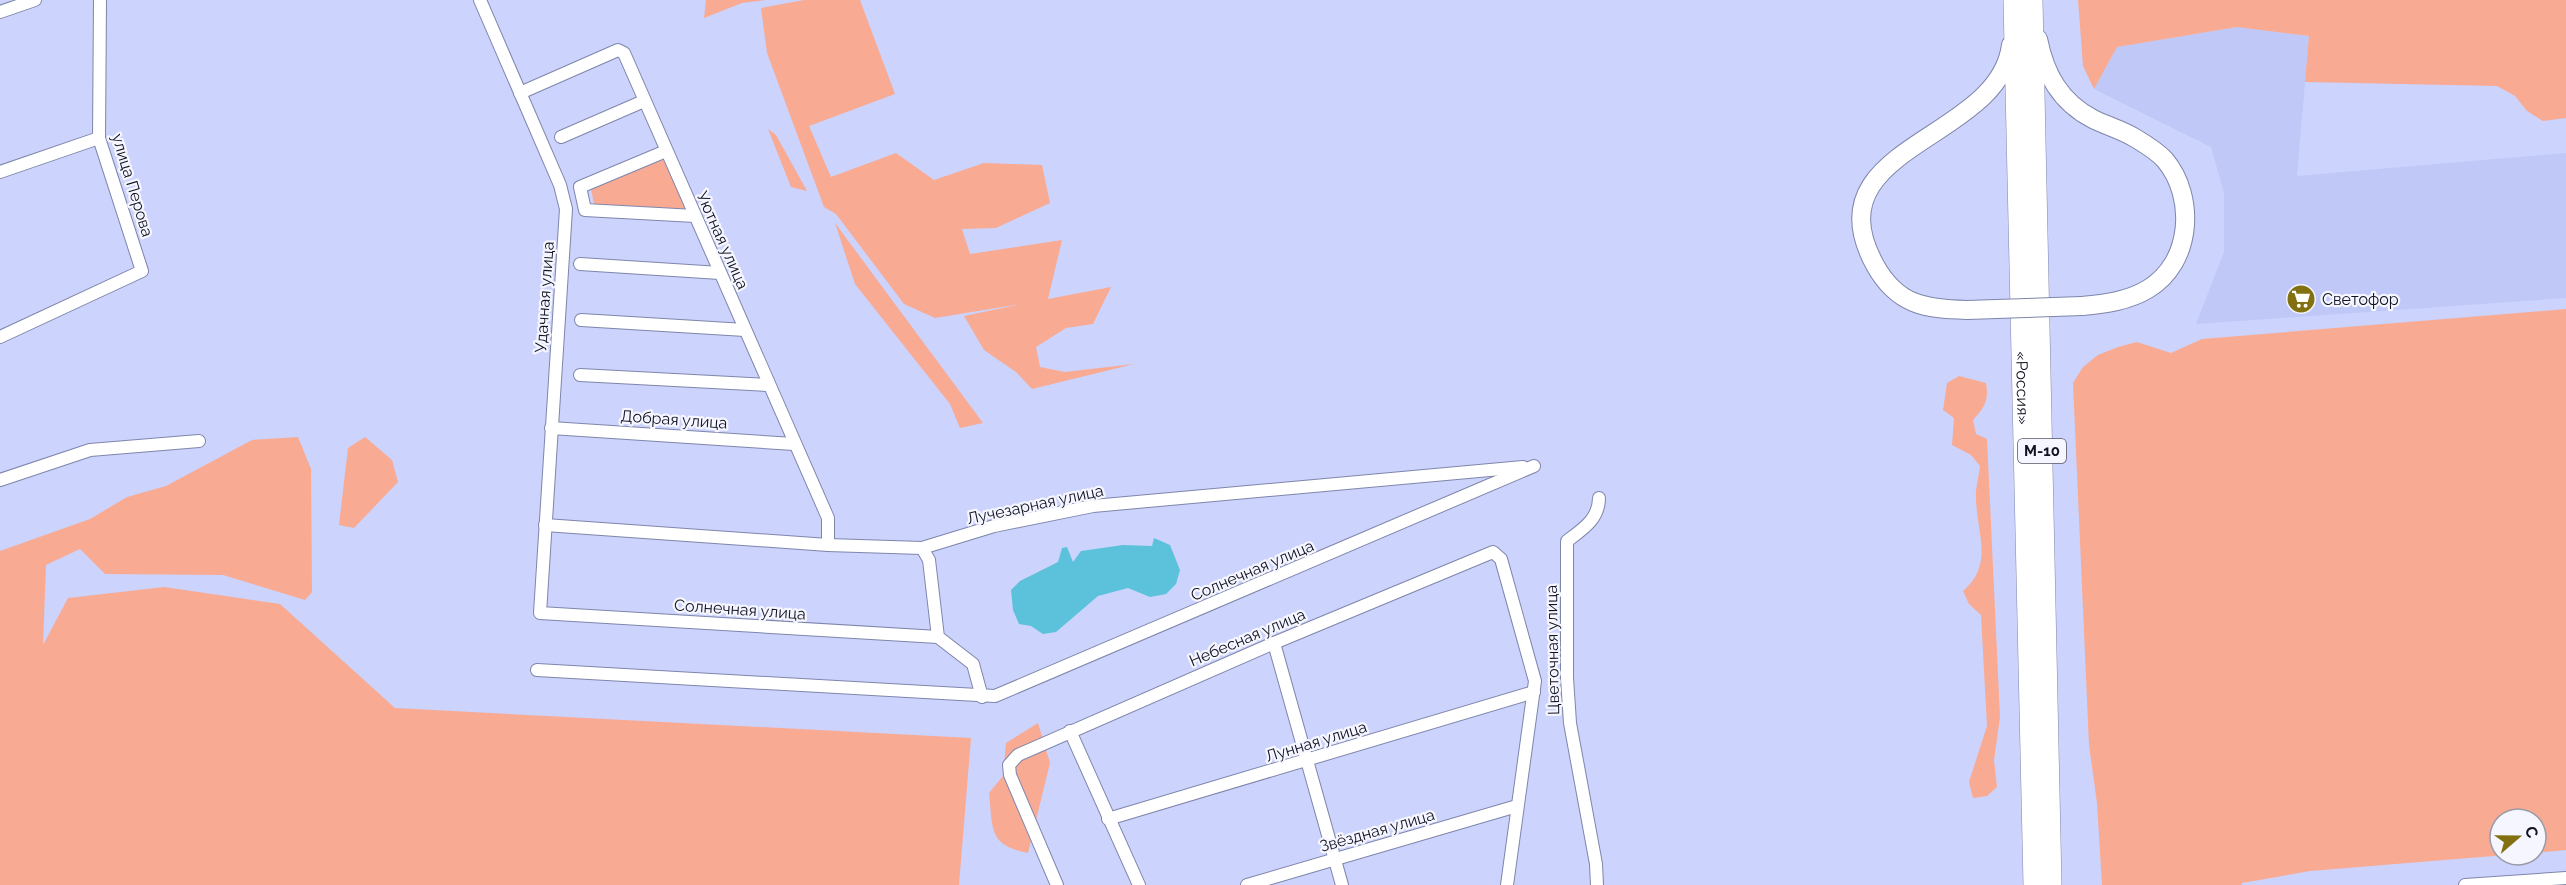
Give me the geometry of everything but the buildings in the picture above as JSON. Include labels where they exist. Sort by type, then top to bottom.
[{"type":"highway","name":"«Россия»","points":[[2023,9],[2034,885]]},
{"type":"highway","name":"«Россия»","points":[[2023,9],[2052,885]]},
{"type":"main road","points":[[2023,9],[2042,59],[2056,87],[2084,114],[2127,134],[2156,152],[2178,180],[2184,201],[2182,242],[2179,253],[2160,279],[2150,288],[2128,298],[2082,306],[1967,310],[1919,306],[1887,284],[1867,247],[1862,227],[1869,190],[1884,167],[1905,150],[1969,111],[1991,91],[2009,58],[2023,9]]},
{"type":"street","points":[[0,12],[35,0]]},
{"type":"street","name":"улица Перова","points":[[0,337],[142,271],[99,138],[100,0]]},
{"type":"street","name":"Удачная улица","points":[[480,0],[560,185],[566,209],[540,613]]},
{"type":"street","name":"Уютная улица","points":[[520,93],[620,50],[624,53],[828,518],[828,545]]},
{"type":"street","points":[[561,137],[644,101]]},
{"type":"street","points":[[0,172],[99,138]]},
{"type":"street","points":[[666,151],[580,187],[585,210],[695,216]]},
{"type":"street","points":[[579,264],[720,273]]},
{"type":"street","points":[[581,320],[745,330]]},
{"type":"street","points":[[580,375],[768,385]]},
{"type":"street","name":"Добрая улица","points":[[551,428],[794,444]]},
{"type":"street","points":[[0,480],[90,450],[199,441]]},
{"type":"street","name":"Лучезарная улица","points":[[545,525],[828,545],[922,548],[994,526],[1093,506],[1534,466]]},
{"type":"street","name":"Солнечная улица","points":[[537,670],[995,696],[1534,466]]},
{"type":"street","name":"Цветочная улица","points":[[1598,885],[1570,723],[1567,678],[1567,541],[1590,523],[1599,509],[1599,498]]},
{"type":"street","points":[[922,548],[929,560],[938,638],[973,664],[982,697]]},
{"type":"street","name":"Небесная улица","points":[[1057,885],[1011,776],[1009,765],[1024,752],[1485,554],[1493,552],[1501,559],[1535,681],[1534,692]]},
{"type":"street","name":"Солнечная улица","points":[[540,613],[938,638]]},
{"type":"street","points":[[1274,643],[1342,885]]},
{"type":"street","points":[[1507,885],[1534,692]]},
{"type":"street","name":"Лунная улица","points":[[1108,819],[1534,692]]},
{"type":"street","points":[[1070,731],[1138,885]]},
{"type":"street","name":"Звёздная улица","points":[[1247,885],[1517,806]]},
{"type":"street","points":[[2465,885],[2526,883],[2566,878]]},
{"type":"shaded area","points":[[706,0],[766,0],[742,3],[704,18]]},
{"type":"shaded area","points":[[804,0],[860,0],[895,94],[809,126],[831,177],[896,153],[934,180],[984,163],[1042,165],[1050,203],[996,228],[962,229],[970,254],[1062,240],[1048,299],[1111,287],[1093,324],[1066,328],[1036,347],[1040,367],[1065,372],[1134,364],[1032,389],[1016,372],[984,350],[964,316],[1021,304],[935,318],[904,304],[836,214],[824,207],[767,53],[761,8]]},
{"type":"shaded area","points":[[2078,0],[2566,0],[2566,118],[2543,121],[2527,111],[2515,96],[2497,86],[2305,82],[2309,36],[2237,27],[2117,47],[2094,89],[2083,66]]},
{"type":"shaded area","points":[[2237,27],[2309,36],[2297,176],[2566,153],[2566,298],[2196,324],[2224,252],[2224,193],[2211,147],[2094,89],[2117,47]]},
{"type":"shaded area","points":[[768,129],[776,135],[807,191],[791,187]]},
{"type":"shaded area","points":[[662,160],[669,162],[686,204],[684,209],[594,204],[591,189]]},
{"type":"shaded area","points":[[835,223],[983,423],[960,428],[950,404],[855,284]]},
{"type":"shaded area","points":[[2566,309],[2566,850],[2548,852],[2548,807],[2488,807],[2488,856],[2310,871],[2242,883],[2242,885],[2102,885],[2097,803],[2089,745],[2073,383],[2083,367],[2098,355],[2118,347],[2137,342],[2171,353],[2202,339]]},
{"type":"shaded area","points":[[1959,376],[1986,383],[1987,389],[1985,403],[1973,420],[1976,434],[1987,439],[2000,717],[1994,760],[1997,787],[1987,796],[1973,798],[1969,782],[1987,726],[1981,615],[1969,604],[1963,591],[1973,581],[1981,560],[1982,548],[1976,495],[1980,466],[1971,455],[1952,445],[1954,418],[1943,410],[1947,383]]},
{"type":"shaded area","points":[[298,437],[311,469],[312,592],[305,600],[223,575],[105,574],[80,549],[46,565],[43,645],[68,598],[164,587],[280,604],[395,708],[971,738],[959,885],[0,885],[0,551],[90,519],[127,497],[166,486],[252,440]]},
{"type":"shaded area","points":[[365,437],[392,460],[398,482],[354,528],[339,525],[348,448]]},
{"type":"shaded area","points":[[1154,538],[1170,545],[1180,570],[1176,584],[1166,594],[1150,597],[1128,588],[1098,596],[1056,632],[1043,634],[1031,626],[1019,624],[1013,610],[1011,590],[1020,581],[1058,562],[1062,548],[1067,547],[1073,562],[1081,551],[1123,545],[1152,546]]},
{"type":"shaded area","points":[[1038,723],[1050,763],[1028,853],[1006,845],[995,834],[989,793],[1003,776],[1006,743]]},
{"type":"place","name":"Светофор","points":[[2301,299]]}]
